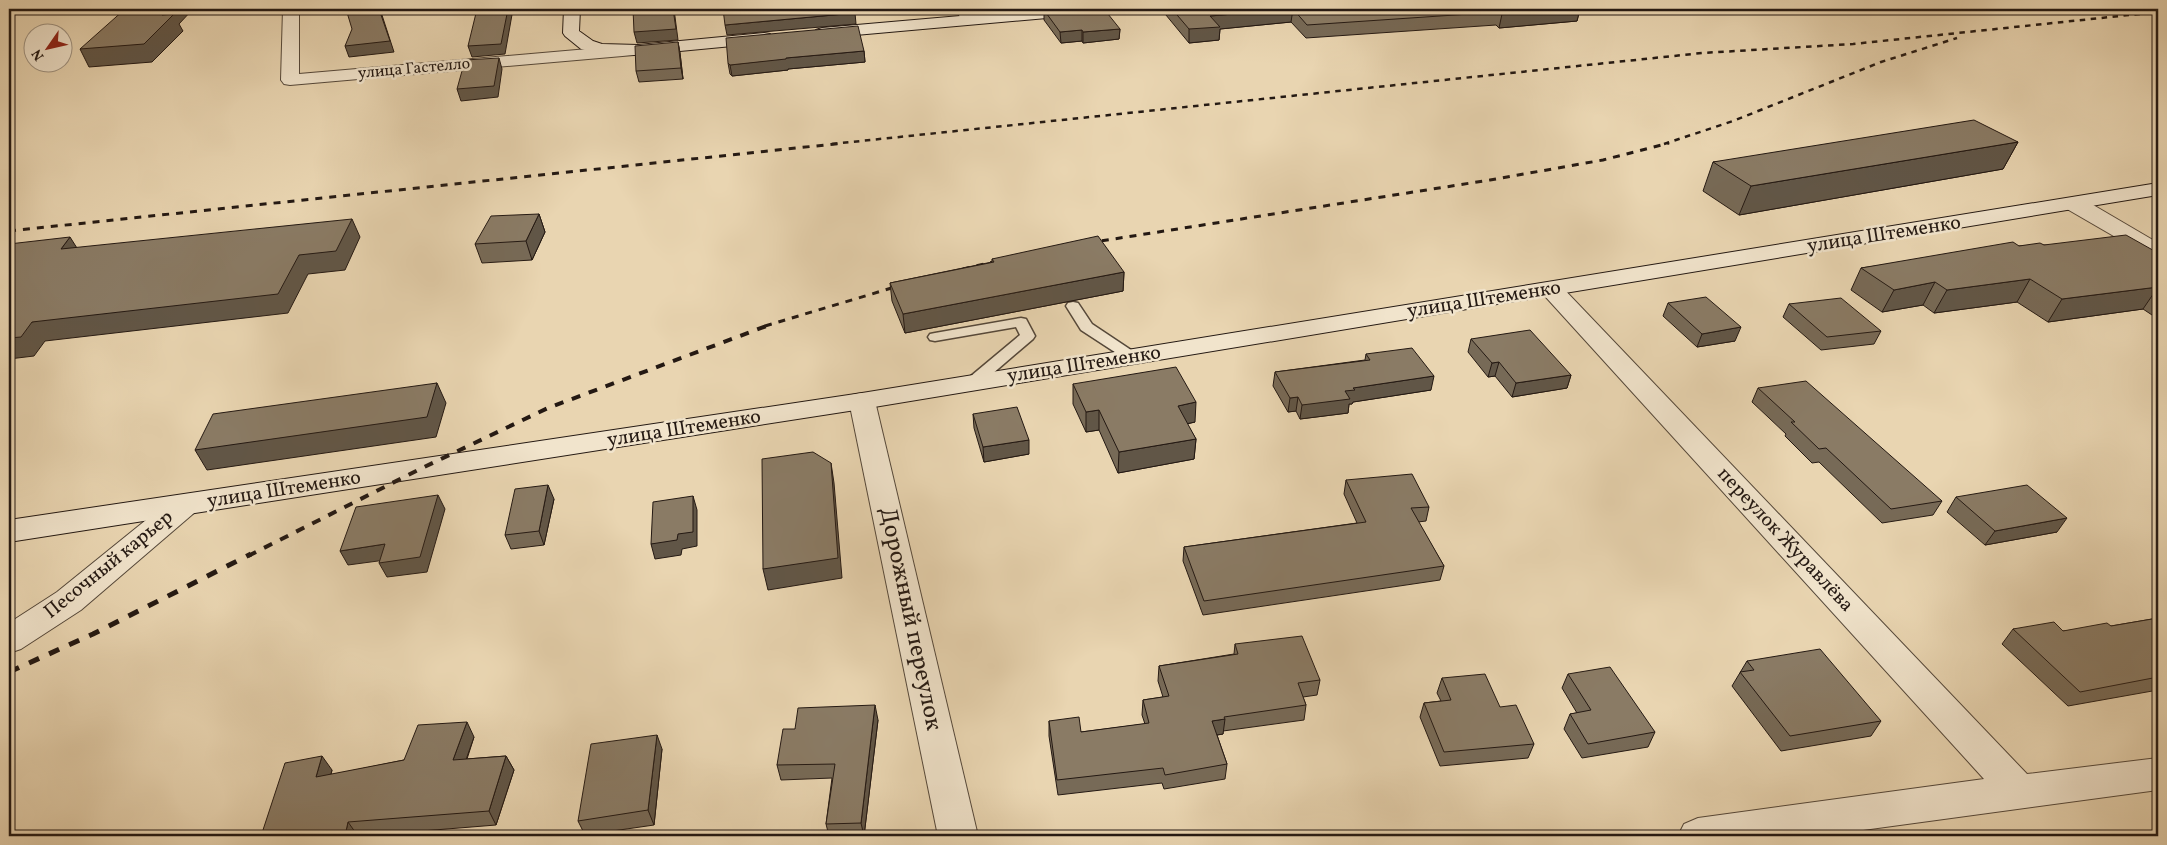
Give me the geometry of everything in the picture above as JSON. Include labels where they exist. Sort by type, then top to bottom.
[{"type":"main road","name":"улица Гастелло","points":[[291,9],[290,80],[638,50]]},
{"type":"main road","points":[[572,9],[570,33],[587,45],[601,49],[638,50],[784,36]]},
{"type":"main road","points":[[804,35],[967,14],[1092,9]]},
{"type":"main road","name":"улица Штеменко","points":[[9,532],[971,384],[2158,189]]},
{"type":"main road","points":[[2075,204],[2158,252]]},
{"type":"main road","name":"переулок Журавлёва","points":[[1551,289],[2019,791]]},
{"type":"main road","name":"Дорожный переулок","points":[[862,401],[958,836]]},
{"type":"main road","name":"Песочный карьер","points":[[9,640],[69,602],[183,506]]},
{"type":"main road","points":[[1698,836],[2019,791],[2158,774]]},
{"type":"lane","points":[[1073,306],[1086,327],[1132,357]]},
{"type":"lane","points":[[935,337],[1021,322],[1028,336],[971,384]]},
{"type":"building","points":[[125,9],[169,9],[162,15],[174,14],[144,44],[80,49]]},
{"type":"building","points":[[346,9],[379,9],[390,41],[345,46],[352,29]]},
{"type":"building","points":[[477,9],[508,9],[501,44],[468,46]]},
{"type":"building","points":[[633,9],[673,9],[676,29],[634,32]]},
{"type":"building","points":[[723,9],[853,9],[855,13],[725,25]]},
{"type":"building","points":[[1104,9],[1120,29],[1060,32],[1044,10]]},
{"type":"building","points":[[1172,9],[1292,9],[1210,16],[1220,27],[1189,29]]},
{"type":"building","points":[[1293,9],[1569,9],[1307,25]]},
{"type":"building","points":[[858,26],[864,51],[730,65],[728,63],[726,38]]},
{"type":"building","points":[[678,42],[681,68],[636,71],[635,46]]},
{"type":"building","points":[[499,58],[494,86],[457,89],[465,60]]},
{"type":"building","points":[[1974,120],[2018,142],[1751,186],[1713,162]]},
{"type":"building","points":[[539,214],[526,241],[475,244],[491,216]]},
{"type":"building","points":[[352,219],[336,251],[299,255],[278,294],[32,322],[21,337],[9,338],[9,244],[70,237],[61,249]]},
{"type":"building","points":[[2126,235],[2158,253],[2158,287],[2062,299],[2030,279],[1947,290],[1935,282],[1894,290],[1861,268],[2013,242],[2019,246],[2040,243],[2044,245]]},
{"type":"building","points":[[1098,236],[1124,272],[903,314],[890,283],[994,262],[992,259]]},
{"type":"building","points":[[1706,297],[1741,327],[1702,334],[1668,303]]},
{"type":"building","points":[[1841,298],[1881,331],[1827,337],[1789,304]]},
{"type":"building","points":[[1530,330],[1571,375],[1516,383],[1499,362],[1492,363],[1471,339]]},
{"type":"building","points":[[1412,348],[1434,376],[1353,388],[1355,390],[1345,391],[1350,399],[1302,405],[1298,397],[1290,398],[1275,372],[1370,360],[1366,354]]},
{"type":"building","points":[[1176,367],[1196,402],[1178,406],[1196,439],[1119,452],[1099,410],[1086,412],[1073,384]]},
{"type":"building","points":[[1806,381],[1942,501],[1891,509],[1826,448],[1819,449],[1791,422],[1795,422],[1758,388]]},
{"type":"building","points":[[437,383],[427,417],[195,450],[213,414]]},
{"type":"building","points":[[1017,407],[1029,440],[983,447],[973,414]]},
{"type":"building","points":[[813,452],[831,463],[838,558],[763,569],[762,459]]},
{"type":"building","points":[[1412,474],[1429,507],[1411,508],[1444,566],[1204,601],[1184,547],[1366,522],[1346,480]]},
{"type":"building","points":[[548,485],[539,531],[505,535],[515,489]]},
{"type":"building","points":[[2027,485],[2067,518],[1995,531],[1956,497]]},
{"type":"building","points":[[438,495],[420,557],[379,563],[385,544],[340,551],[356,507]]},
{"type":"building","points":[[693,496],[693,532],[678,534],[677,540],[651,544],[653,502]]},
{"type":"building","points":[[2158,618],[2158,677],[2080,692],[2013,629],[2054,622],[2063,631],[2107,623],[2111,626]]},
{"type":"building","points":[[1302,636],[1320,680],[1298,683],[1306,705],[1224,717],[1225,719],[1212,721],[1227,764],[1165,775],[1163,768],[1057,780],[1049,721],[1079,717],[1081,732],[1149,723],[1143,700],[1169,696],[1159,666],[1238,654],[1235,644]]},
{"type":"building","points":[[1820,649],[1881,721],[1790,736],[1740,672],[1754,670],[1747,661]]},
{"type":"building","points":[[1610,667],[1655,732],[1588,744],[1570,714],[1591,710],[1568,674]]},
{"type":"building","points":[[1485,674],[1500,707],[1516,705],[1534,744],[1444,752],[1424,703],[1451,700],[1442,678]]},
{"type":"building","points":[[875,705],[861,823],[826,824],[835,764],[777,765],[783,729],[795,729],[798,708]]},
{"type":"building","points":[[467,722],[453,760],[506,756],[489,811],[348,822],[345,836],[261,836],[285,763],[322,756],[316,777],[404,760],[418,725]]},
{"type":"building","points":[[657,735],[648,810],[578,821],[591,744]]},
{"type":"railway","points":[[832,144],[1702,53],[1853,44],[2158,12]]},
{"type":"railway","points":[[1664,144],[1733,121],[1881,62],[1957,38]]},
{"type":"railway","points":[[9,231],[844,143]]},
{"type":"railway","points":[[1088,243],[1490,180],[1603,160],[1669,143]]},
{"type":"railway","points":[[963,269],[1006,259]]},
{"type":"railway","points":[[765,326],[905,284]]},
{"type":"railway","points":[[248,556],[420,469],[548,408],[769,325]]},
{"type":"railway","points":[[9,672],[93,634],[251,554]]}]
